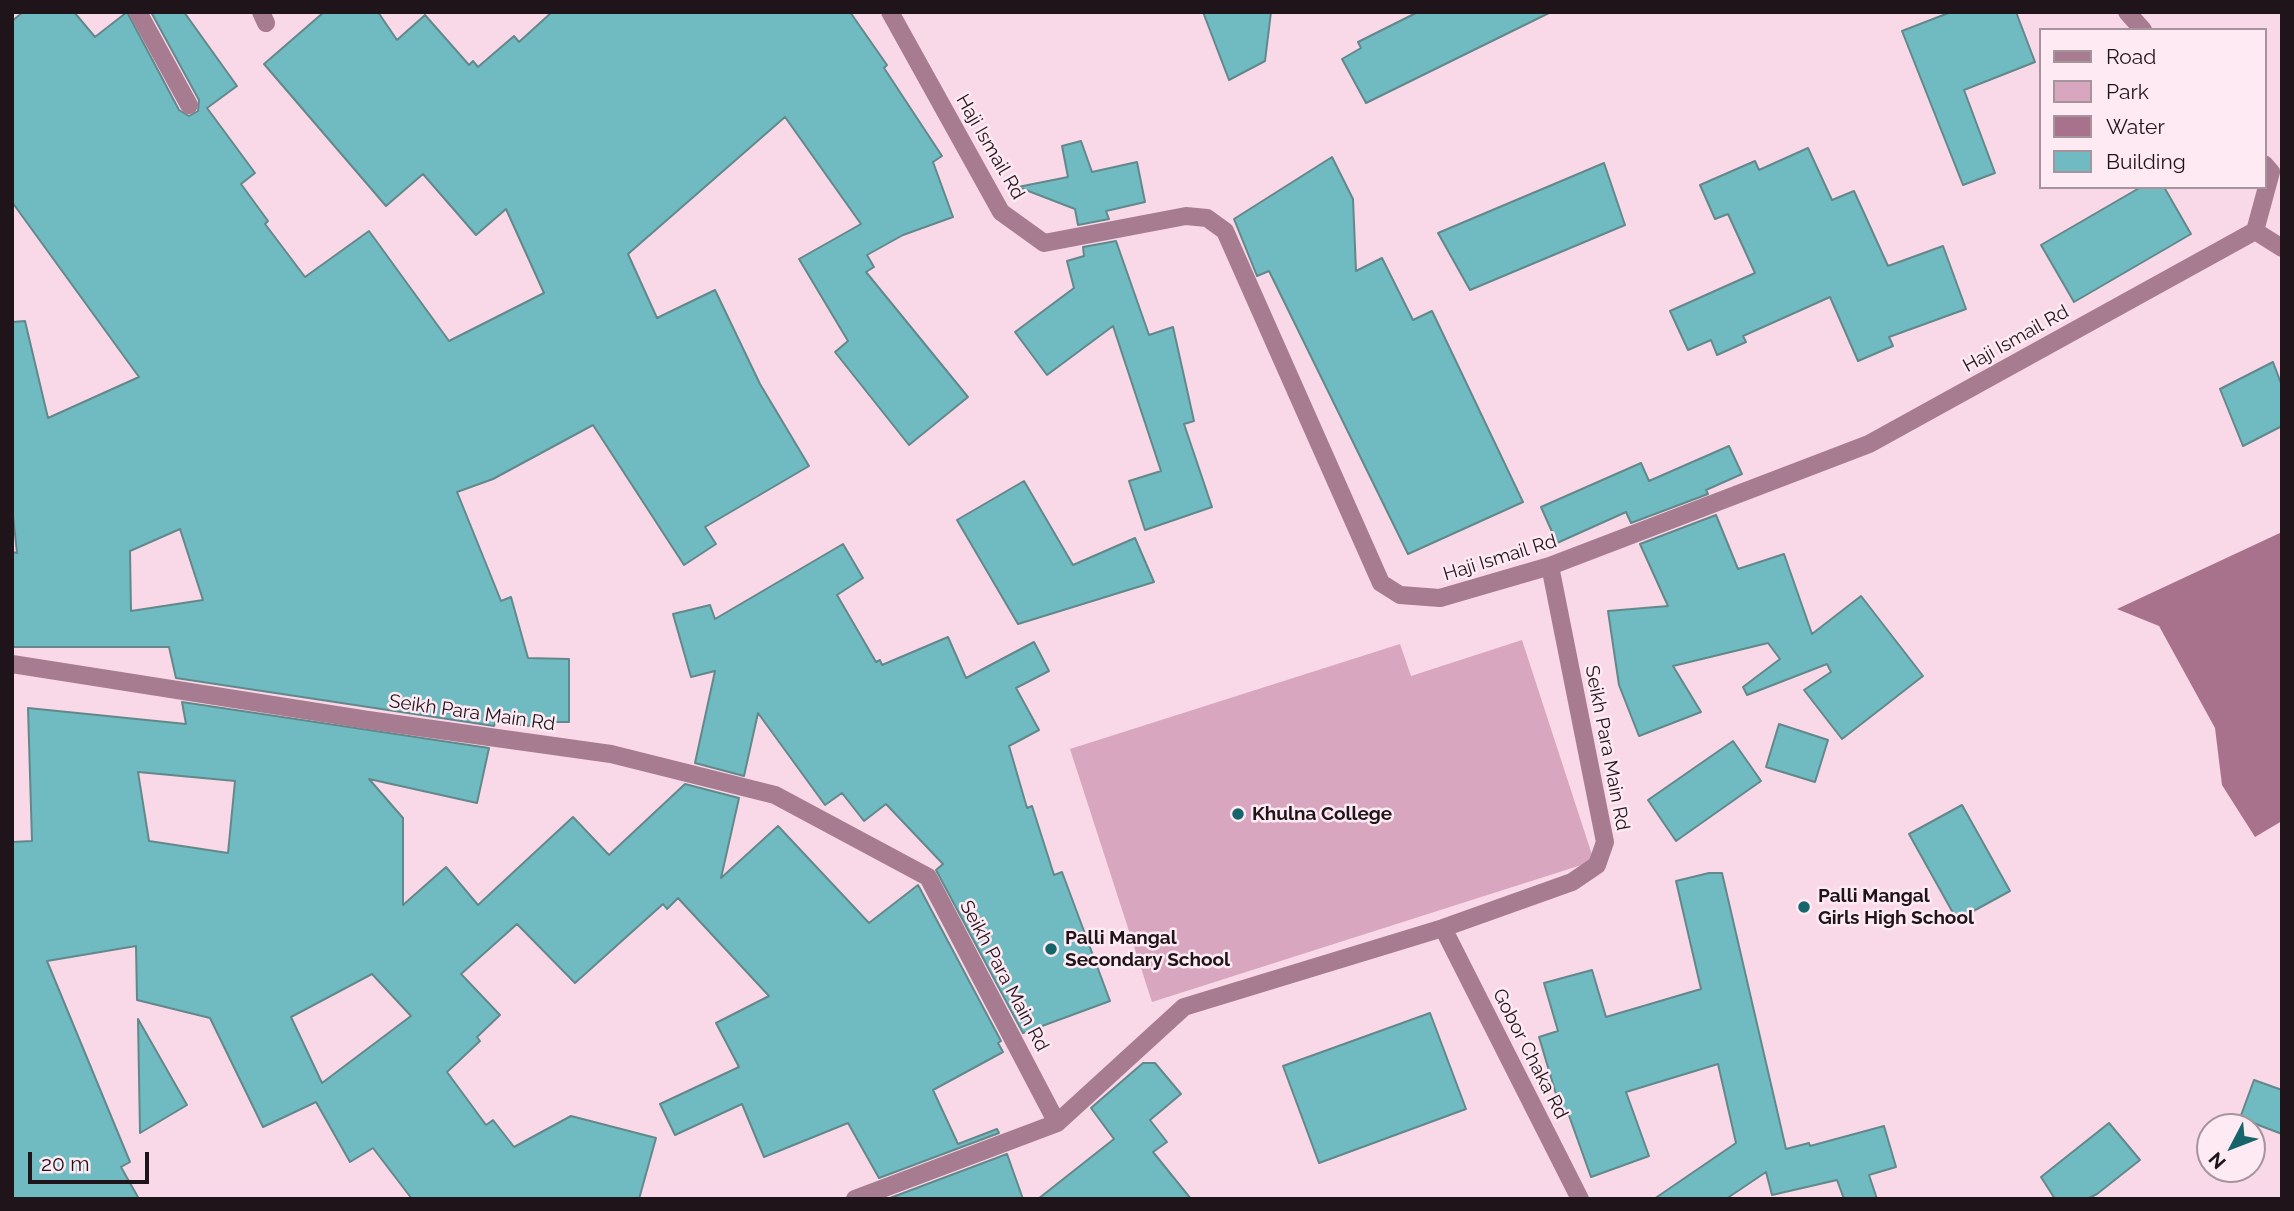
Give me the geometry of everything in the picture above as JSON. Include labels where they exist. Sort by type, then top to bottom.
[{"type":"street","points":[[138,12],[189,105]]},
{"type":"street","name":"Haji Ismail Rd","points":[[890,12],[1001,212],[1044,243],[1186,216],[1207,218],[1224,231],[1381,583],[1400,595],[1440,598],[1550,566],[1868,444],[2255,231]]},
{"type":"street","points":[[2127,12],[2141,28]]},
{"type":"street","points":[[2266,166],[2271,172],[2255,231],[2282,248]]},
{"type":"street","name":"Seikh Para Main Rd","points":[[12,664],[368,720],[611,754],[775,794],[928,877],[1057,1124],[1184,1007],[1443,928],[1572,882],[1597,865],[1605,842],[1550,566]]},
{"type":"street","name":"Gobor Chaka Rd","points":[[1443,928],[1580,1199]]},
{"type":"street","points":[[855,1199],[1057,1124]]},
{"type":"green space","name":"Khulna College","points":[[1522,640],[1594,861],[1152,1002],[1070,749],[1400,644],[1411,676]]},
{"type":"water","points":[[2282,532],[2282,821],[2255,837],[2222,785],[2215,728],[2159,626],[2117,609]]},
{"type":"building","points":[[23,12],[74,12],[95,37],[127,12],[179,110],[189,116],[198,111],[199,100],[151,12],[184,12],[237,86],[207,108],[255,173],[241,184],[268,221],[265,224],[305,277],[369,231],[449,341],[544,293],[506,209],[476,235],[423,174],[386,206],[264,64],[324,12],[378,12],[397,40],[425,15],[469,65],[473,61],[478,67],[514,36],[519,42],[552,12],[850,12],[887,65],[884,68],[942,156],[933,162],[953,217],[903,235],[867,255],[874,267],[866,272],[968,397],[909,445],[835,352],[848,341],[799,259],[861,224],[785,117],[628,254],[657,318],[715,290],[760,384],[809,466],[705,527],[716,544],[684,565],[593,425],[493,479],[457,492],[501,601],[511,597],[528,658],[569,659],[569,722],[531,722],[531,726],[495,723],[494,726],[176,678],[169,647],[12,647],[12,552],[17,553],[12,506],[12,322],[25,321],[48,418],[139,377],[12,202],[12,21]],"holes":[[[180,529],[203,600],[131,611],[130,551]]]},
{"type":"building","points":[[1203,12],[1271,12],[1265,61],[1229,80]]},
{"type":"building","points":[[1418,12],[1551,12],[1366,103],[1342,59],[1361,48],[1358,42]]},
{"type":"building","points":[[1951,12],[2016,12],[2035,62],[1964,90],[1995,173],[1963,185],[1902,31]]},
{"type":"building","points":[[1081,141],[1092,172],[1137,162],[1145,202],[1106,211],[1109,219],[1078,225],[1075,209],[1018,187],[1068,177],[1062,146]]},
{"type":"building","points":[[1808,148],[1832,200],[1854,191],[1888,266],[1943,246],[1966,309],[1889,337],[1893,346],[1858,361],[1830,297],[1743,336],[1746,342],[1717,355],[1711,340],[1688,350],[1670,311],[1755,273],[1728,214],[1715,219],[1700,185],[1755,161],[1759,170]]},
{"type":"building","points":[[1332,157],[1353,199],[1356,271],[1382,258],[1413,320],[1432,311],[1523,502],[1408,554],[1269,271],[1257,276],[1234,219]]},
{"type":"building","points":[[1604,163],[1625,225],[1470,290],[1438,233]]},
{"type":"building","points":[[2138,189],[2165,189],[2191,234],[2074,302],[2041,245]]},
{"type":"building","points":[[1116,241],[1149,335],[1173,327],[1194,421],[1184,424],[1212,507],[1145,530],[1129,481],[1161,471],[1113,326],[1047,375],[1015,332],[1074,288],[1067,261],[1084,256],[1083,247]]},
{"type":"building","points":[[2273,362],[2282,386],[2282,426],[2243,446],[2220,389]]},
{"type":"building","points":[[1729,446],[1742,474],[1706,490],[1708,494],[1631,523],[1626,512],[1557,543],[1541,507],[1641,463],[1649,481]]},
{"type":"building","points":[[1024,481],[1073,565],[1135,538],[1154,582],[1018,624],[957,520]]},
{"type":"building","points":[[1716,515],[1738,569],[1784,554],[1812,634],[1861,596],[1923,676],[1842,739],[1804,690],[1831,672],[1827,664],[1747,695],[1743,687],[1780,659],[1768,643],[1673,666],[1701,712],[1639,736],[1619,685],[1608,611],[1668,606],[1640,544]]},
{"type":"building","points":[[843,544],[863,578],[837,595],[876,662],[880,660],[882,665],[948,637],[966,678],[1034,642],[1049,671],[1016,688],[1039,730],[1009,746],[1027,808],[1032,806],[1054,875],[1062,872],[1110,1001],[1023,1033],[936,870],[943,864],[886,804],[864,821],[842,793],[825,805],[758,713],[744,776],[695,763],[715,671],[691,677],[673,614],[710,605],[715,619]]},
{"type":"building","points":[[182,702],[489,748],[477,803],[369,779],[403,818],[403,905],[446,867],[478,905],[573,817],[609,855],[685,784],[739,798],[721,878],[778,826],[869,923],[918,885],[1001,1041],[998,1043],[1003,1052],[933,1090],[958,1144],[997,1129],[999,1133],[879,1178],[848,1123],[764,1157],[742,1104],[675,1135],[660,1104],[739,1067],[716,1023],[769,996],[678,898],[667,909],[663,904],[575,983],[517,924],[461,974],[500,1015],[477,1037],[480,1041],[447,1072],[486,1125],[493,1120],[514,1147],[571,1116],[656,1138],[639,1199],[412,1199],[373,1148],[350,1162],[316,1102],[263,1127],[210,1018],[137,1000],[136,946],[47,961],[130,1162],[121,1167],[139,1199],[12,1199],[12,842],[32,841],[28,708],[186,724]],"holes":[[[138,772],[235,781],[228,853],[149,841]],[[372,974],[411,1016],[322,1083],[291,1017]]]},
{"type":"building","points":[[1779,724],[1828,740],[1815,782],[1766,767]]},
{"type":"building","points":[[1733,741],[1761,781],[1676,841],[1648,800]]},
{"type":"building","points":[[1962,805],[2010,891],[1957,920],[1909,834]]},
{"type":"building","points":[[1709,873],[1722,873],[1786,1149],[1809,1143],[1810,1146],[1884,1126],[1896,1167],[1869,1175],[1877,1199],[1844,1199],[1837,1180],[1772,1195],[1766,1172],[1726,1199],[1654,1199],[1736,1143],[1718,1064],[1626,1092],[1649,1156],[1591,1177],[1567,1110],[1561,1111],[1539,1037],[1558,1031],[1544,983],[1592,970],[1606,1017],[1701,989],[1676,881]]},
{"type":"building","points":[[1430,1013],[1466,1109],[1319,1163],[1283,1066]]},
{"type":"building","points":[[138,1019],[187,1105],[140,1133]]},
{"type":"building","points":[[1143,1063],[1155,1063],[1181,1094],[1150,1120],[1167,1142],[1153,1152],[1191,1199],[1038,1199],[1114,1139],[1091,1108]]},
{"type":"building","points":[[2254,1080],[2282,1090],[2282,1134],[2266,1128],[2266,1113],[2242,1113]]},
{"type":"building","points":[[2109,1123],[2140,1160],[2087,1199],[2055,1199],[2041,1177]]},
{"type":"building","points":[[1007,1154],[1023,1199],[890,1198]]},
{"type":"place","name":"Khulna College","points":[[1238,814]]},
{"type":"place","name":"Palli Mangal Girls High School","points":[[1804,907]]},
{"type":"place","name":"Palli Mangal Secondary School","points":[[1051,949]]}]
